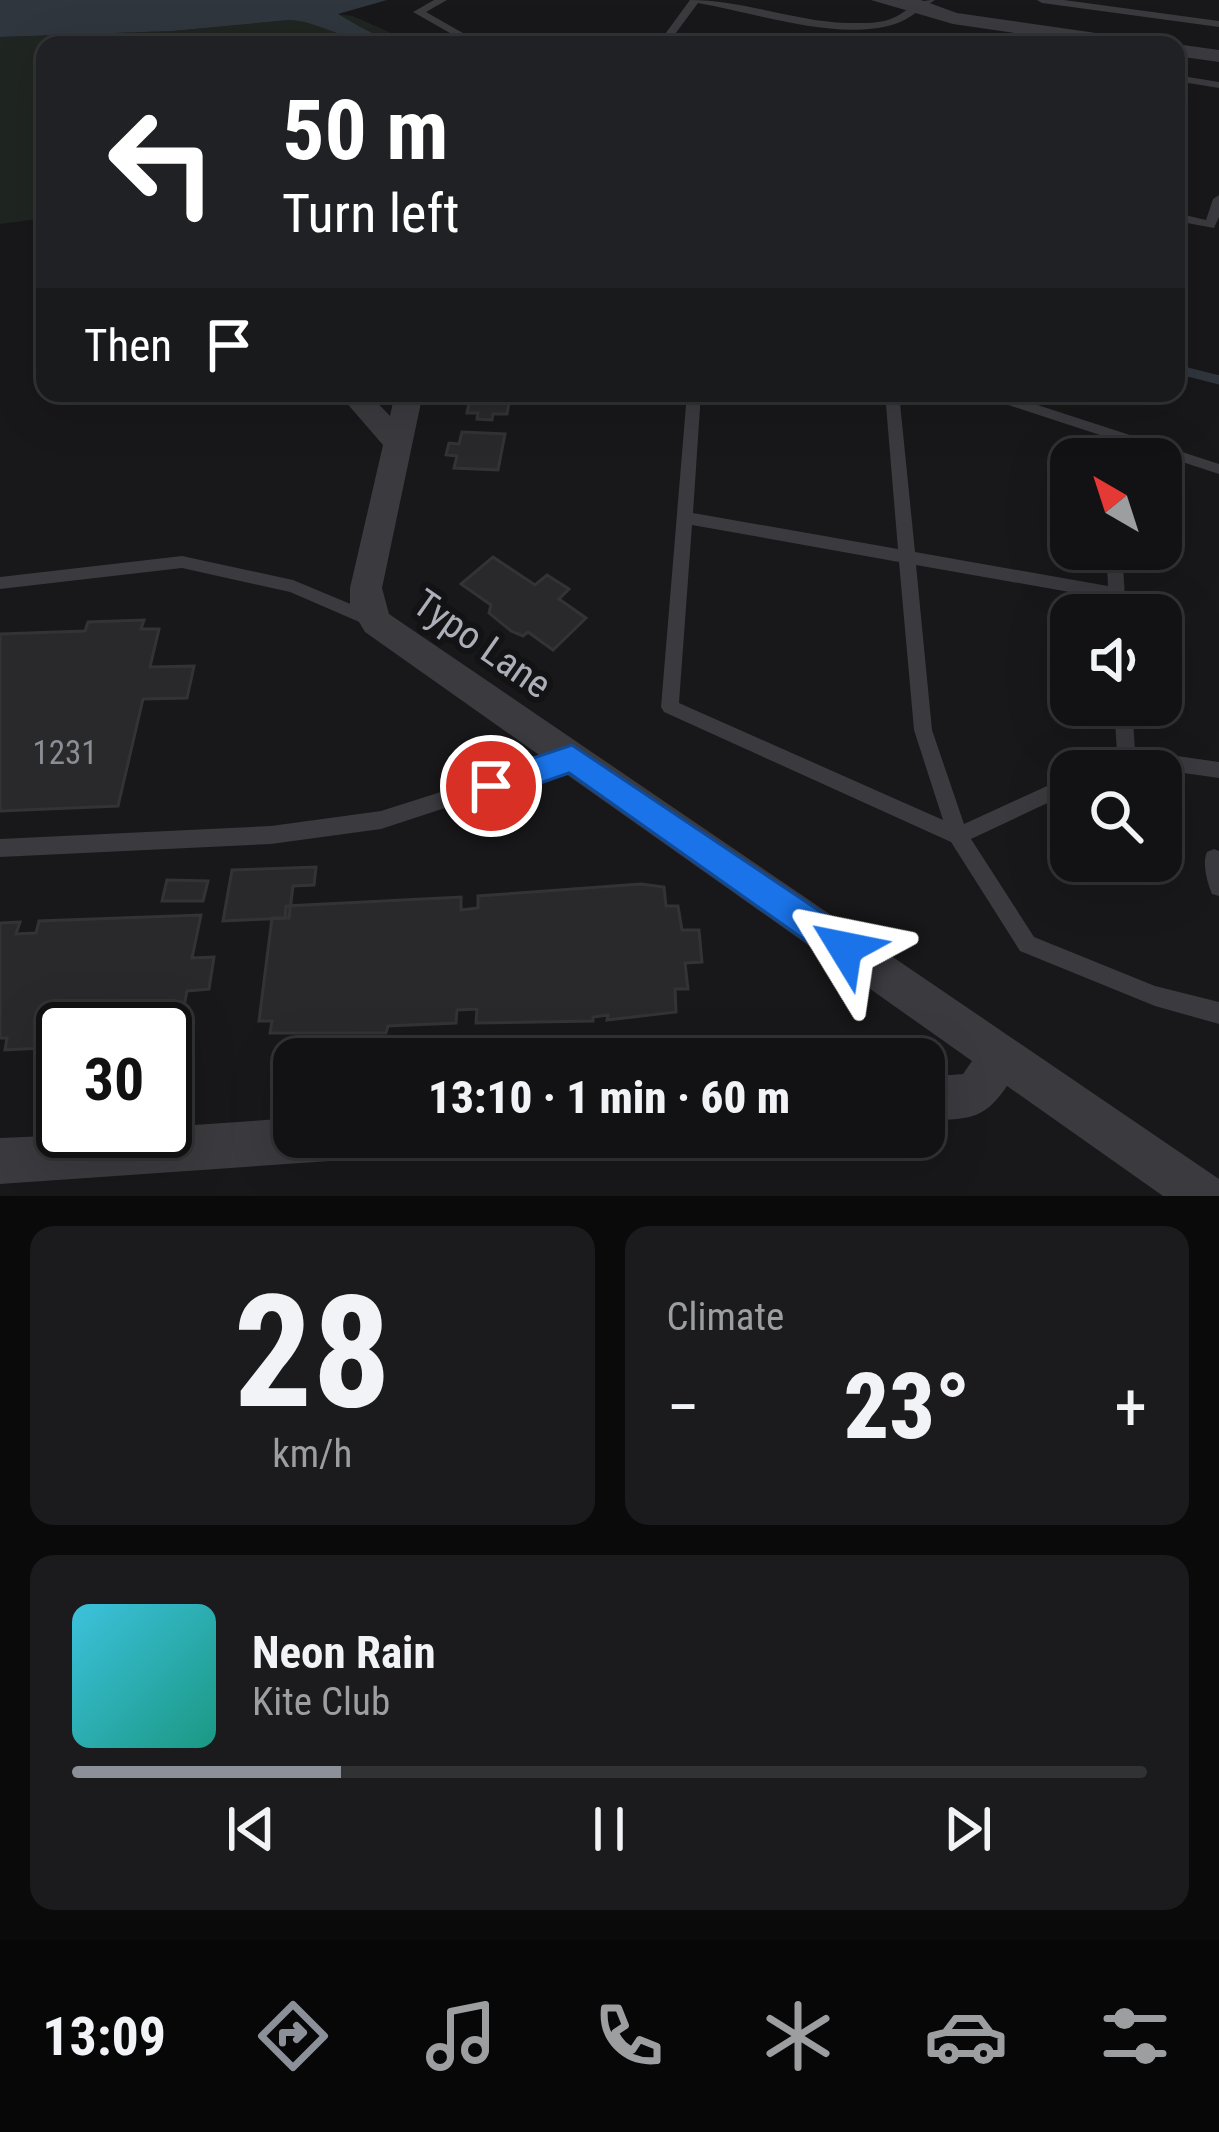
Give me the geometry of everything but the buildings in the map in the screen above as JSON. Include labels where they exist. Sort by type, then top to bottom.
[{"type":"street","points":[[881,0],[922,2],[953,18],[1076,36]]},
{"type":"street","points":[[1185,51],[1219,56]]},
{"type":"street","points":[[360,402],[398,443]]},
{"type":"street","name":"Typo Lane","points":[[407,402],[366,589],[367,607],[377,623],[1203,1196]]},
{"type":"street","points":[[945,1098],[975,1095],[1001,1056]]},
{"type":"street","points":[[0,1161],[273,1142]]},
{"type":"lane","points":[[442,0],[418,12],[462,36]]},
{"type":"lane","points":[[669,36],[696,0],[858,26],[896,21],[922,2]]},
{"type":"lane","points":[[1042,0],[1219,24]]},
{"type":"lane","points":[[1185,79],[1219,85]]},
{"type":"lane","points":[[1185,219],[1210,225],[1219,200]]},
{"type":"lane","points":[[693,402],[670,707],[958,836],[1050,793]]},
{"type":"lane","points":[[893,402],[923,730],[958,836],[1027,944],[1155,996],[1219,1013]]},
{"type":"lane","points":[[1013,402],[1219,469]]},
{"type":"lane","points":[[1107,433],[1107,438]]},
{"type":"lane","points":[[687,518],[1116,594],[1115,570]]},
{"type":"lane","points":[[0,583],[182,562],[293,586],[377,623]]},
{"type":"lane","points":[[0,848],[271,835],[381,820],[572,758]]},
{"type":"lane","points":[[1182,765],[1219,770]]},
{"type":"lane","points":[[1214,858],[1219,887]]},
{"type":"shaded area","points":[[0,0],[387,0],[338,14],[372,34],[362,36],[289,20],[173,31],[0,37]]},
{"type":"shaded area","points":[[336,14],[353,16],[398,36],[364,36],[370,33]]},
{"type":"shaded area","points":[[304,20],[349,36],[36,36],[36,219],[0,224],[0,37],[173,31]]},
{"type":"waterway","points":[[359,31],[370,36]]},
{"type":"waterway","points":[[1185,371],[1219,380]]},
{"type":"route","points":[[491,786],[572,758],[845,948]]}]
